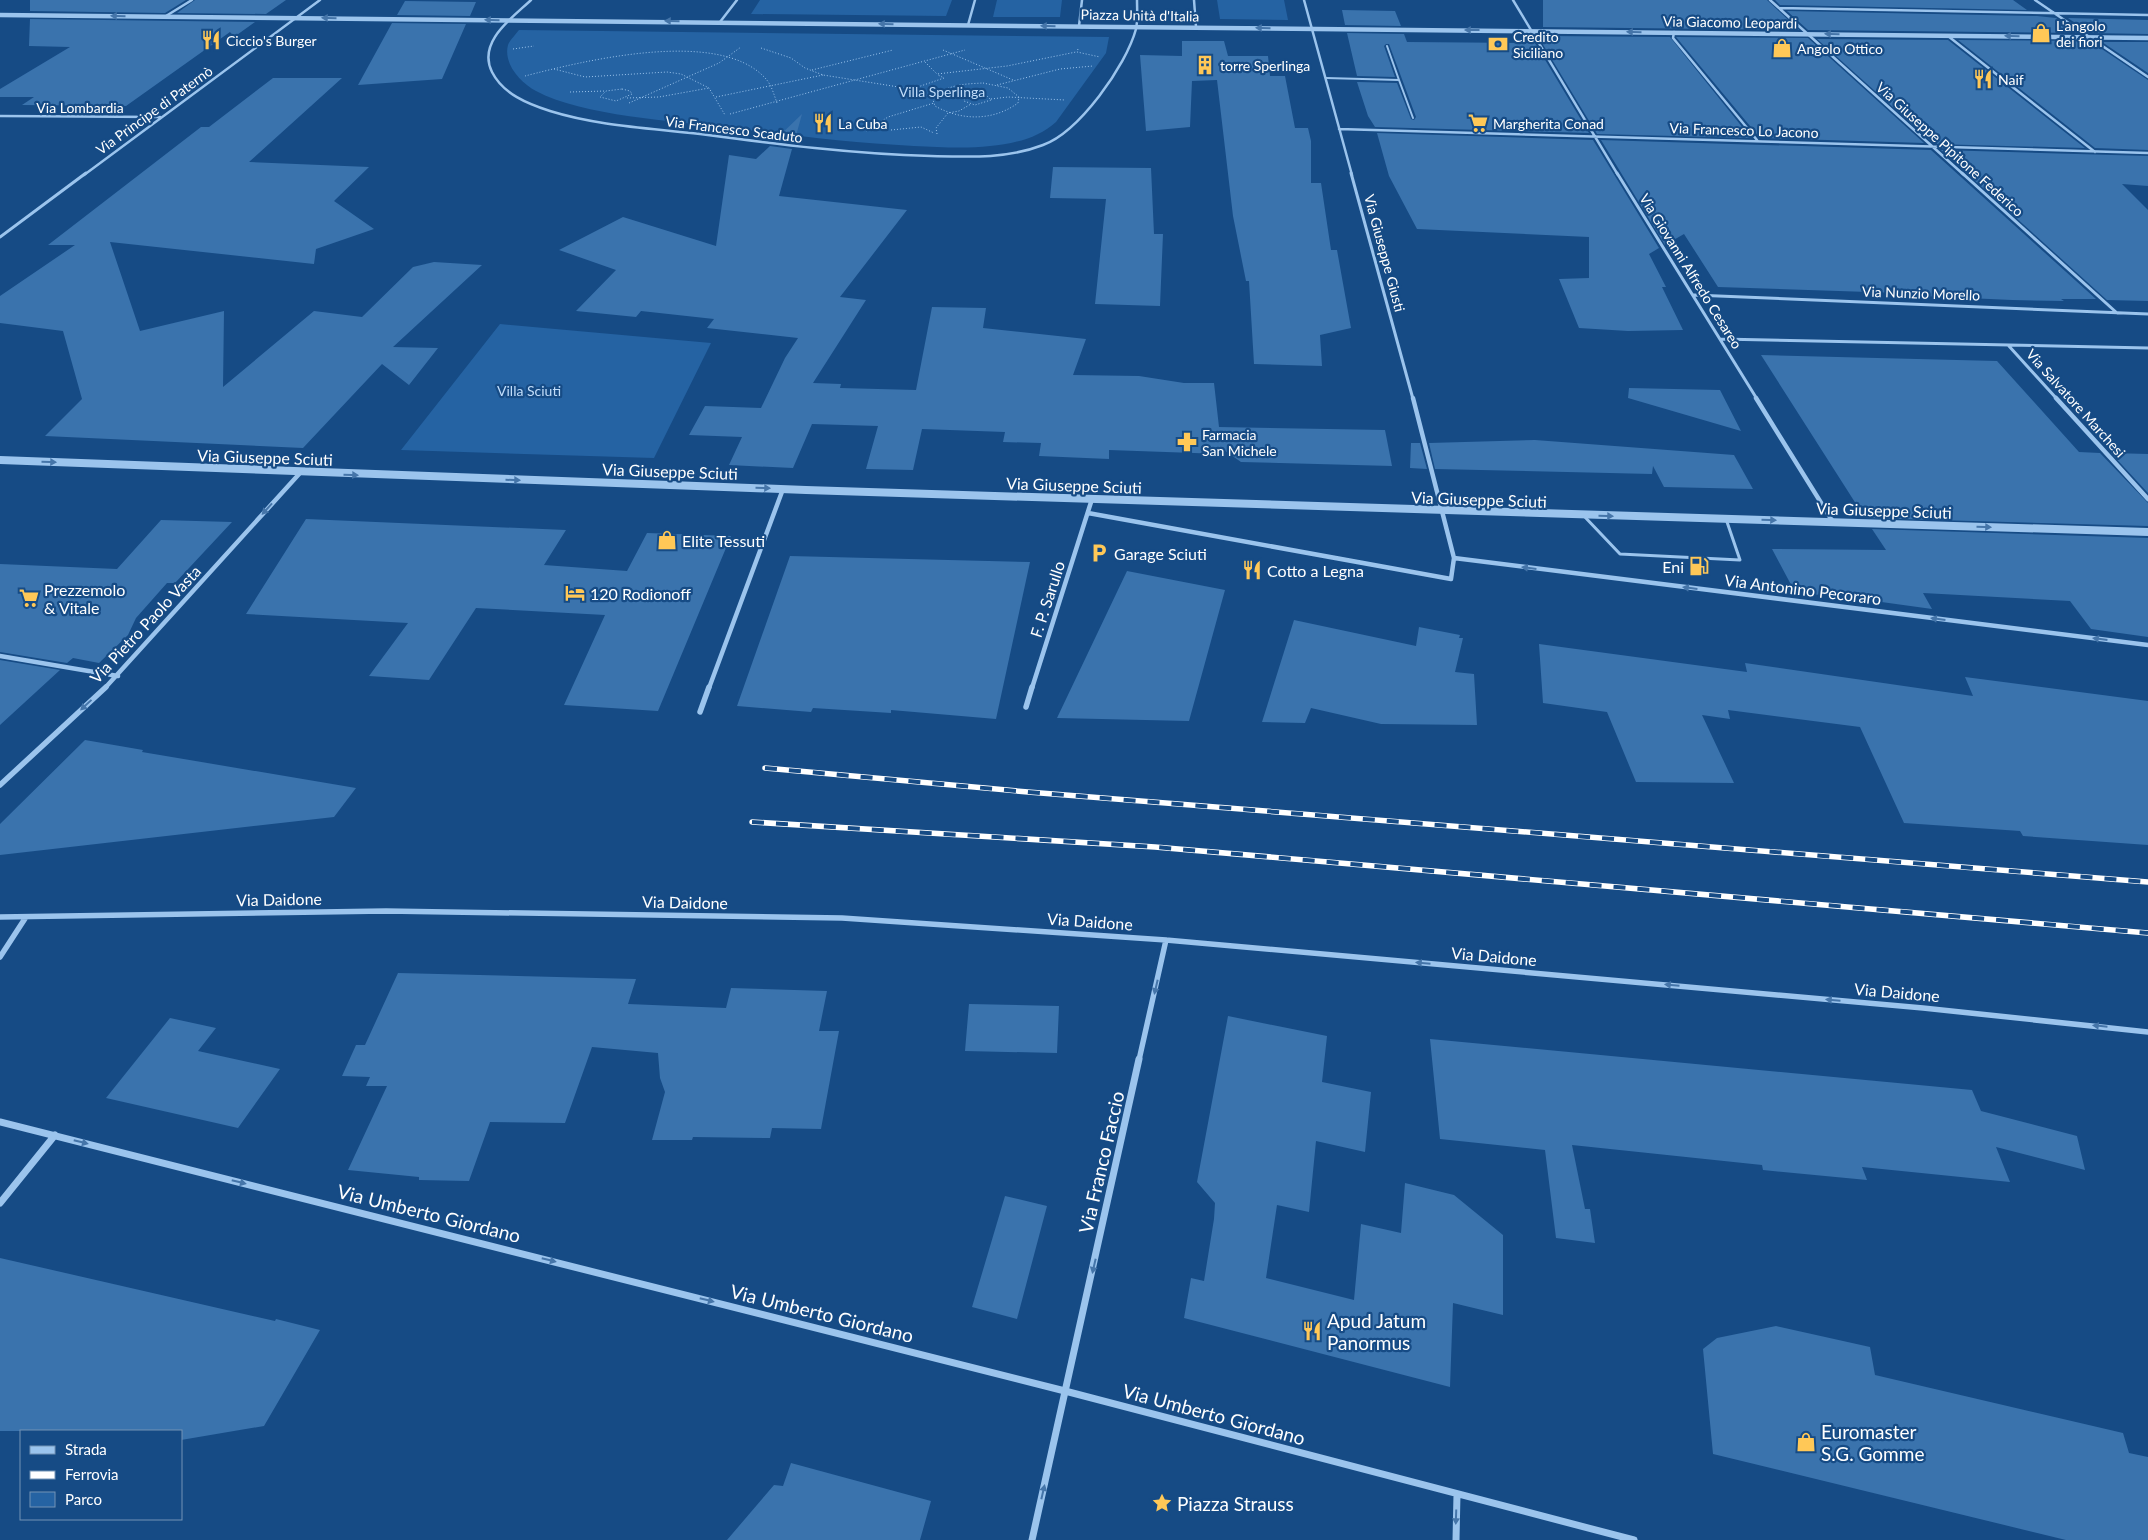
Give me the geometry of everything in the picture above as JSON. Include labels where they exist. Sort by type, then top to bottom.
[{"type":"street","points":[[166,16],[192,0]]},
{"type":"street","name":"Via Principe di Paternò","points":[[0,237],[320,0]]},
{"type":"street","name":"Via Francesco Scaduto","points":[[531,0],[493,39],[487,56],[489,66],[508,91],[543,108],[604,121],[795,147],[954,157],[989,156],[1023,151],[1058,139],[1070,131],[1116,68],[1129,46],[1136,27]]},
{"type":"street","points":[[720,22],[737,0]]},
{"type":"street","points":[[968,25],[975,0]]},
{"type":"street","points":[[1079,26],[1082,0]]},
{"type":"street","points":[[1136,27],[1137,0]]},
{"type":"street","points":[[1194,0],[1196,27]]},
{"type":"street","name":"Via Giuseppe Giusti","points":[[1304,0],[1443,511],[1454,558]]},
{"type":"street","name":"Via Giovanni Alfredo Cesareo","points":[[1513,0],[1594,136],[1834,522]]},
{"type":"street","name":"Via Giuseppe Pipitone Federico","points":[[1770,0],[2117,313]]},
{"type":"street","points":[[2035,0],[2148,77]]},
{"type":"street","points":[[1779,8],[2148,15]]},
{"type":"street","name":"Piazza Unità d'Italia","points":[[1,15],[1312,29]]},
{"type":"street","name":"Via Giacomo Leopardi","points":[[1312,29],[2148,38]]},
{"type":"street","points":[[1674,32],[1673,38],[1758,140]]},
{"type":"street","points":[[1948,36],[2096,152]]},
{"type":"street","name":"Via Lombardia","points":[[0,116],[160,117]]},
{"type":"street","name":"Via Francesco Lo Jacono","points":[[1339,129],[2148,153]]},
{"type":"street","name":"Via Nunzio Morello","points":[[1694,295],[2148,314]]},
{"type":"street","points":[[1720,339],[2148,348]]},
{"type":"street","name":"Via Salvatore Marchesi","points":[[2008,345],[2148,499]]},
{"type":"street","name":"Via Giuseppe Sciuti","points":[[0,460],[300,473],[1443,511],[2148,532]]},
{"type":"street","name":"Via Pietro Paolo Vasta","points":[[0,785],[118,676],[300,473]]},
{"type":"street","points":[[700,712],[783,489]]},
{"type":"street","name":"F. P. Sarullo","points":[[1026,707],[1092,499]]},
{"type":"street","points":[[1088,513],[1451,579],[1454,558]]},
{"type":"street","name":"Via Antonino Pecoraro","points":[[1454,558],[2148,645]]},
{"type":"street","points":[[0,656],[118,676]]},
{"type":"street","name":"Via Daidone","points":[[0,917],[386,911],[842,918],[1166,940],[1903,1006],[2148,1032]]},
{"type":"street","points":[[0,957],[26,917]]},
{"type":"street","name":"Via Franco Faccio","points":[[1032,1540],[1166,940]]},
{"type":"street","name":"Via Umberto Giordano","points":[[0,1122],[1065,1391],[1634,1540]]},
{"type":"street","points":[[0,1203],[55,1135]]},
{"type":"street","points":[[1456,1540],[1457,1494]]},
{"type":"lane","points":[[1387,46],[1413,118]]},
{"type":"lane","points":[[1326,78],[1399,80]]},
{"type":"lane","points":[[1583,515],[1620,554],[1740,560],[1726,519]]},
{"type":"path","points":[[625,105],[727,58],[744,44]]},
{"type":"path","points":[[757,47],[791,58],[810,70],[823,75],[909,90],[934,98]]},
{"type":"path","points":[[935,48],[953,53],[1013,80]]},
{"type":"path","points":[[717,118],[971,48]]},
{"type":"path","points":[[810,70],[894,50]]},
{"type":"path","points":[[526,81],[519,78],[613,55],[647,51],[695,53],[727,58],[751,67],[764,76],[771,86],[777,103]]},
{"type":"path","points":[[937,74],[990,69],[1077,52]]},
{"type":"path","points":[[909,90],[944,78],[925,62]]},
{"type":"path","points":[[996,85],[1060,68],[1097,66]]},
{"type":"path","points":[[552,69],[585,77],[667,72],[688,76],[709,88],[716,97],[725,116]]},
{"type":"path","points":[[716,97],[823,75]]},
{"type":"path","points":[[934,98],[944,90],[959,85],[996,85],[1008,88],[1019,98]]},
{"type":"path","points":[[959,85],[957,89],[960,91],[971,95],[984,95],[991,99]]},
{"type":"path","points":[[606,91],[600,96],[601,99],[613,101],[627,98],[673,95],[709,88]]},
{"type":"path","points":[[562,90],[584,93],[626,90],[632,92],[627,98]]},
{"type":"path","points":[[971,95],[964,99],[972,104],[983,104],[991,99],[1019,98],[1071,101]]},
{"type":"path","points":[[934,98],[935,106],[948,113],[964,116],[992,115],[1013,108],[1018,103],[1019,98]]},
{"type":"path","points":[[863,134],[870,126],[934,103]]},
{"type":"path","points":[[936,134],[936,128],[948,113],[964,110],[972,104]]},
{"type":"green space","points":[[760,0],[952,0],[946,16],[751,14]]},
{"type":"green space","points":[[997,0],[1062,0],[1060,17],[993,17]]},
{"type":"green space","points":[[1217,0],[1284,0],[1288,20],[1220,19]]},
{"type":"green space","name":"Villa Sperlinga","points":[[519,30],[1109,37],[1106,53],[1056,122],[1049,128],[1034,136],[1008,144],[952,148],[891,145],[798,136],[656,120],[578,106],[555,99],[530,88],[514,72],[507,52],[509,43]]},
{"type":"green space","name":"Villa Sciuti","points":[[500,324],[711,343],[654,458],[401,450]]},
{"type":"building","points":[[30,0],[186,0],[165,13],[30,11]]},
{"type":"building","points":[[195,0],[286,0],[266,14],[177,13]]},
{"type":"building","points":[[1543,0],[1767,0],[1799,30],[1543,27]]},
{"type":"building","points":[[1775,0],[2013,0],[2027,10],[1780,5]]},
{"type":"building","points":[[405,1],[476,2],[470,16],[397,15]]},
{"type":"building","points":[[1342,10],[1395,11],[1401,26],[1345,25]]},
{"type":"building","points":[[1787,11],[2037,16],[2056,18],[2078,33],[1808,30]]},
{"type":"building","points":[[2068,18],[2148,20],[2148,34],[2089,33]]},
{"type":"building","points":[[30,19],[255,22],[234,37],[230,32],[126,106],[22,105],[34,97],[0,97],[0,89],[70,47],[29,46]]},
{"type":"building","points":[[392,23],[466,24],[442,79],[358,85]]},
{"type":"building","points":[[1347,33],[1404,34],[1407,42],[1535,43],[1589,133],[1375,127],[1368,116],[1357,82],[1397,83],[1411,119],[1414,120],[1416,117],[1389,44],[1384,46],[1395,77],[1357,76]]},
{"type":"building","points":[[1548,36],[1670,37],[1751,138],[1597,134],[1542,43],[1551,43]]},
{"type":"building","points":[[1676,37],[1808,38],[1924,143],[1760,138]]},
{"type":"building","points":[[1817,39],[1948,40],[2085,148],[1934,144]]},
{"type":"building","points":[[1958,40],[2090,41],[2148,80],[2148,150],[2095,148]]},
{"type":"building","points":[[1182,41],[1224,41],[1228,56],[1268,56],[1270,76],[1285,76],[1295,128],[1308,128],[1311,141],[1311,183],[1321,183],[1331,250],[1337,250],[1351,328],[1320,335],[1322,366],[1254,364],[1249,281],[1246,281],[1233,216],[1217,80],[1192,81],[1190,127],[1146,131],[1140,55],[1182,56]]},
{"type":"building","points":[[2102,42],[2148,42],[2148,73]]},
{"type":"building","points":[[273,78],[342,78],[249,162],[369,167],[334,201],[374,229],[316,249],[314,264],[110,242],[140,331],[224,311],[223,387],[314,311],[362,317],[413,267],[434,262],[482,265],[393,347],[438,348],[409,385],[382,364],[303,448],[45,436],[82,399],[63,331],[0,323],[0,296],[75,245],[48,245],[201,127],[209,127]]},
{"type":"building","points":[[802,114],[794,143],[775,140]]},
{"type":"building","points":[[1377,133],[1593,140],[1659,248],[1649,254],[1666,287],[1662,287],[1683,330],[1628,331],[1579,328],[1559,279],[1589,278],[1589,237],[1417,229],[1389,176]]},
{"type":"building","points":[[1601,140],[1931,150],[2096,299],[2061,299],[2064,301],[2012,300],[1900,295],[1899,293],[1718,287],[1684,234],[1665,245]]},
{"type":"building","points":[[770,146],[792,149],[779,196],[907,210],[840,297],[866,300],[813,383],[841,384],[840,388],[916,390],[932,307],[986,308],[983,328],[1086,339],[1073,375],[1139,376],[1184,383],[1214,383],[1219,427],[1385,430],[1392,466],[1241,462],[1221,448],[1222,454],[1109,450],[1109,459],[1039,456],[1041,443],[1003,442],[1005,432],[922,429],[913,470],[866,469],[878,426],[812,424],[793,468],[729,465],[742,437],[689,435],[705,406],[761,408],[785,358],[798,338],[707,328],[714,319],[641,311],[636,317],[576,311],[616,270],[559,250],[623,217],[716,246],[729,155],[756,159]]},
{"type":"building","points":[[1941,150],[2148,156],[2148,186],[2122,184],[2148,210],[2148,301],[2107,300]]},
{"type":"building","points":[[1053,167],[1151,168],[1154,234],[1163,234],[1160,306],[1095,304],[1106,199],[1050,198]]},
{"type":"building","points":[[1761,355],[1997,361],[2079,452],[2100,453],[2148,503],[2148,526],[1865,518]]},
{"type":"building","points":[[1629,388],[1720,390],[1741,431],[1628,398]]},
{"type":"building","points":[[1535,440],[1734,455],[1753,489],[1664,487],[1653,466],[1652,474],[1435,469],[1429,443]]},
{"type":"building","points":[[1411,443],[1420,443],[1427,469],[1410,468]]},
{"type":"building","points":[[2111,453],[2148,454],[2148,493]]},
{"type":"building","points":[[306,519],[566,530],[544,565],[627,571],[647,533],[731,536],[658,711],[564,705],[605,615],[476,608],[429,680],[369,676],[408,623],[246,614]]},
{"type":"building","points":[[161,520],[232,522],[175,583],[167,583],[136,618],[128,635],[99,663],[73,658],[67,663],[0,652],[0,564],[117,569]]},
{"type":"building","points":[[1872,529],[2148,538],[2148,637],[2091,629],[2070,601],[1923,593],[1932,609],[1867,600],[1865,596],[1796,594],[1772,549],[1886,550]]},
{"type":"building","points":[[790,556],[1030,562],[996,719],[891,710],[891,713],[813,708],[811,712],[737,706]]},
{"type":"building","points":[[1127,571],[1225,590],[1189,721],[1057,718]]},
{"type":"building","points":[[1294,620],[1416,646],[1419,627],[1460,635],[1459,638],[1463,638],[1455,672],[1474,674],[1477,725],[1381,724],[1311,708],[1305,723],[1262,722]]},
{"type":"building","points":[[1539,644],[1747,672],[1745,663],[1973,696],[1965,677],[2148,701],[2148,845],[2023,836],[2020,831],[1904,823],[1860,727],[1728,710],[1730,719],[1702,715],[1734,783],[1636,782],[1607,712],[1543,703]]},
{"type":"building","points":[[0,660],[60,670],[0,725]]},
{"type":"building","points":[[85,740],[143,750],[142,752],[356,788],[334,817],[0,855],[0,824]]},
{"type":"building","points":[[398,973],[636,979],[628,1004],[726,1008],[731,988],[827,991],[819,1031],[839,1031],[821,1129],[772,1128],[770,1138],[693,1137],[692,1140],[652,1140],[665,1092],[660,1078],[658,1053],[592,1047],[565,1123],[490,1122],[469,1181],[419,1180],[419,1177],[348,1170],[387,1086],[366,1086],[370,1077],[342,1076],[356,1045],[365,1045]]},
{"type":"building","points":[[969,1004],[1059,1006],[1057,1053],[965,1051]]},
{"type":"building","points":[[1228,1016],[1327,1036],[1322,1082],[1371,1092],[1365,1152],[1316,1141],[1309,1212],[1277,1205],[1266,1278],[1354,1300],[1361,1224],[1401,1233],[1405,1183],[1454,1195],[1503,1235],[1503,1315],[1453,1303],[1450,1387],[1184,1318],[1191,1278],[1204,1281],[1214,1219],[1215,1203],[1197,1182]]},
{"type":"building","points":[[170,1018],[216,1028],[198,1051],[280,1069],[238,1128],[106,1098]]},
{"type":"building","points":[[1430,1039],[1972,1090],[1981,1111],[2077,1136],[2085,1170],[1996,1147],[2010,1182],[1862,1167],[1867,1180],[1763,1170],[1762,1165],[1572,1145],[1585,1209],[1590,1209],[1595,1243],[1556,1238],[1545,1150],[1440,1139]]},
{"type":"building","points":[[1005,1196],[1047,1206],[1017,1319],[972,1307]]},
{"type":"building","points":[[0,1258],[320,1330],[264,1426],[182,1440],[182,1430],[0,1431]]},
{"type":"building","points":[[1776,1326],[1870,1347],[1875,1375],[2123,1433],[2129,1453],[2148,1457],[2148,1540],[2066,1540],[1713,1454],[1703,1349],[1717,1338]]},
{"type":"building","points":[[791,1463],[931,1501],[920,1540],[727,1540],[774,1485],[783,1486]]},
{"type":"railway","points":[[765,768],[1028,792],[2148,882]]},
{"type":"railway","points":[[752,822],[1155,847],[2148,933]]},
{"type":"place","name":"L'angolo dei fiori","points":[[2041,33]]},
{"type":"place","name":"Ciccio's Burger","points":[[211,40]]},
{"type":"place","name":"Credito Siciliano","points":[[1498,44]]},
{"type":"place","name":"Angolo Ottico","points":[[1782,48]]},
{"type":"place","name":"torre Sperlinga","points":[[1205,65]]},
{"type":"place","name":"Naif","points":[[1983,79]]},
{"type":"place","name":"La Cuba","points":[[823,123]]},
{"type":"place","name":"Margherita Conad","points":[[1478,123]]},
{"type":"place","name":"Farmacia San Michele","points":[[1187,442]]},
{"type":"place","name":"Elite Tessuti","points":[[667,540]]},
{"type":"place","name":"Garage Sciuti","points":[[1099,553]]},
{"type":"place","name":"Eni","points":[[1699,566]]},
{"type":"place","name":"Cotto a Legna","points":[[1252,570]]},
{"type":"place","name":"120 Rodionoff","points":[[575,593]]},
{"type":"place","name":"Prezzemolo & Vitale","points":[[29,598]]},
{"type":"place","name":"Apud Jatum Panormus","points":[[1312,1331]]},
{"type":"place","name":"Euromaster S.G. Gomme","points":[[1806,1442]]},
{"type":"place","name":"Piazza Strauss","points":[[1162,1503]]}]
